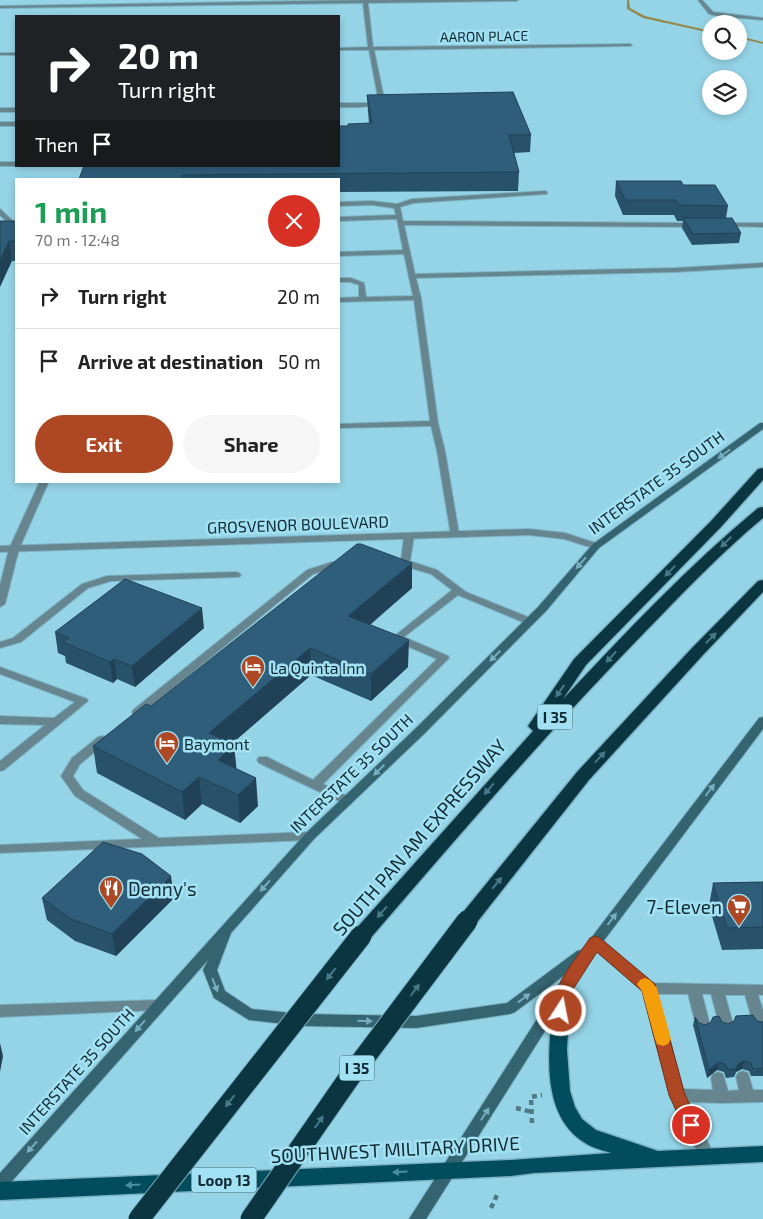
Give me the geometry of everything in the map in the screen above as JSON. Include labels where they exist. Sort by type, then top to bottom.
[{"type":"highway","points":[[505,770],[580,662],[716,524],[763,472]]},
{"type":"highway","name":"SOUTH PAN AM EXPRESSWAY","points":[[138,1219],[361,936],[505,770],[616,651],[734,535],[763,510]]},
{"type":"highway","name":"I 35","points":[[251,1219],[349,1078],[466,921],[583,776],[697,652],[763,584]]},
{"type":"main road","name":"INTERSTATE 35 SOUTH","points":[[0,1184],[310,836],[529,622],[596,546],[763,425]]},
{"type":"main road","points":[[417,1219],[591,946],[763,721]]},
{"type":"main road","points":[[230,924],[210,970],[219,994],[249,1014],[302,1020],[416,1022],[510,1008],[591,946]]},
{"type":"main road","points":[[562,993],[558,1064],[567,1112],[576,1126],[590,1137],[661,1159]]},
{"type":"main road","name":"SOUTHWEST MILITARY DRIVE","points":[[0,1191],[511,1168],[534,1165],[763,1154]]},
{"type":"street","points":[[115,8],[118,0]]},
{"type":"street","points":[[0,7],[115,8],[365,1],[516,0]]},
{"type":"street","points":[[700,0],[711,13],[763,19]]},
{"type":"street","points":[[340,105],[377,103],[381,98],[371,49],[365,1]]},
{"type":"street","name":"AARON PLACE","points":[[340,50],[630,45]]},
{"type":"street","points":[[0,54],[15,54]]},
{"type":"street","points":[[0,110],[15,110]]},
{"type":"street","points":[[0,124],[15,124]]},
{"type":"street","points":[[0,164],[15,164]]},
{"type":"street","points":[[340,204],[372,203],[397,206],[412,201],[545,193]]},
{"type":"street","points":[[397,206],[416,298],[434,423],[441,451],[454,534]]},
{"type":"street","points":[[0,211],[15,227]]},
{"type":"street","points":[[340,219],[704,224]]},
{"type":"street","points":[[0,222],[10,222]]},
{"type":"street","points":[[714,225],[763,225]]},
{"type":"street","points":[[340,254],[407,252]]},
{"type":"street","points":[[412,276],[675,270],[763,265]]},
{"type":"street","points":[[340,280],[351,280],[362,284],[363,300]]},
{"type":"street","points":[[340,300],[416,298]]},
{"type":"street","points":[[340,426],[434,423]]},
{"type":"street","points":[[0,604],[2,585],[14,549],[44,483]]},
{"type":"street","name":"GROSVENOR BOULEVARD","points":[[0,549],[530,532],[565,536],[596,546]]},
{"type":"street","points":[[405,563],[409,536]]},
{"type":"street","points":[[387,564],[405,563],[434,572],[463,594],[529,622]]},
{"type":"street","points":[[129,718],[310,572],[332,565],[350,564]]},
{"type":"street","points":[[0,645],[17,640],[85,586],[98,580],[110,578],[236,575]]},
{"type":"street","points":[[315,786],[444,658],[397,638],[458,590]]},
{"type":"street","points":[[0,670],[83,701],[0,767]]},
{"type":"street","points":[[0,720],[56,722]]},
{"type":"street","points":[[114,730],[76,761],[67,776],[79,793],[156,842]]},
{"type":"street","points":[[263,760],[347,801]]},
{"type":"street","points":[[0,849],[310,836]]},
{"type":"street","points":[[591,946],[649,988],[757,990],[760,1023]]},
{"type":"street","points":[[649,988],[677,1095],[706,1157]]},
{"type":"street","points":[[694,990],[703,1025]]},
{"type":"street","points":[[717,990],[726,1024]]},
{"type":"street","points":[[0,1011],[158,1005]]},
{"type":"street","points":[[743,1077],[747,1096]]},
{"type":"street","points":[[718,1078],[722,1097]]},
{"type":"street","points":[[677,1095],[763,1096]]},
{"type":"path","points":[[532,1123],[531,1097],[546,1094]]},
{"type":"path","points":[[516,1108],[532,1112]]},
{"type":"path","points":[[491,1208],[497,1195]]},
{"type":"building","points":[[513,92],[531,135],[509,135],[519,172],[183,175],[182,178],[79,178],[84,167],[340,167],[340,126],[372,123],[367,95]]},
{"type":"building","points":[[616,181],[681,181],[683,185],[715,185],[728,206],[679,205],[676,200],[625,200]]},
{"type":"building","points":[[683,218],[732,218],[741,233],[693,234]]},
{"type":"building","points":[[0,221],[15,221],[15,241],[9,241],[0,260]]},
{"type":"building","points":[[357,544],[412,563],[348,616],[409,640],[371,674],[310,648],[209,733],[234,745],[218,760],[256,778],[238,795],[199,777],[182,792],[93,746],[146,704],[151,706]]},
{"type":"building","points":[[125,579],[202,608],[132,666],[114,659],[110,662],[63,642],[69,638],[55,632]]},
{"type":"building","points":[[103,842],[142,854],[171,876],[112,934],[71,919],[42,898]]},
{"type":"building","points":[[763,882],[763,927],[727,928],[713,883]]},
{"type":"building","points":[[753,1015],[757,1021],[763,1022],[763,1068],[753,1069],[751,1063],[744,1061],[738,1064],[736,1069],[728,1070],[725,1064],[719,1062],[709,1070],[695,1017],[699,1023],[705,1025],[711,1022],[713,1017],[719,1016],[722,1022],[728,1024],[734,1021],[736,1016]]},
{"type":"waterway","points":[[628,0],[628,8],[644,17],[702,30]]},
{"type":"waterway","points":[[747,39],[763,43]]},
{"type":"slow traffic","points":[[645,984],[649,988],[663,1039]]},
{"type":"place","name":"La Quinta Inn","points":[[253,688]]},
{"type":"place","name":"Baymont","points":[[167,764]]},
{"type":"place","name":"Denny's","points":[[111,909]]},
{"type":"place","name":"7-Eleven","points":[[739,927]]},
{"type":"route","points":[[561,1011],[562,993],[595,942],[649,988],[677,1095],[691,1125]]}]
